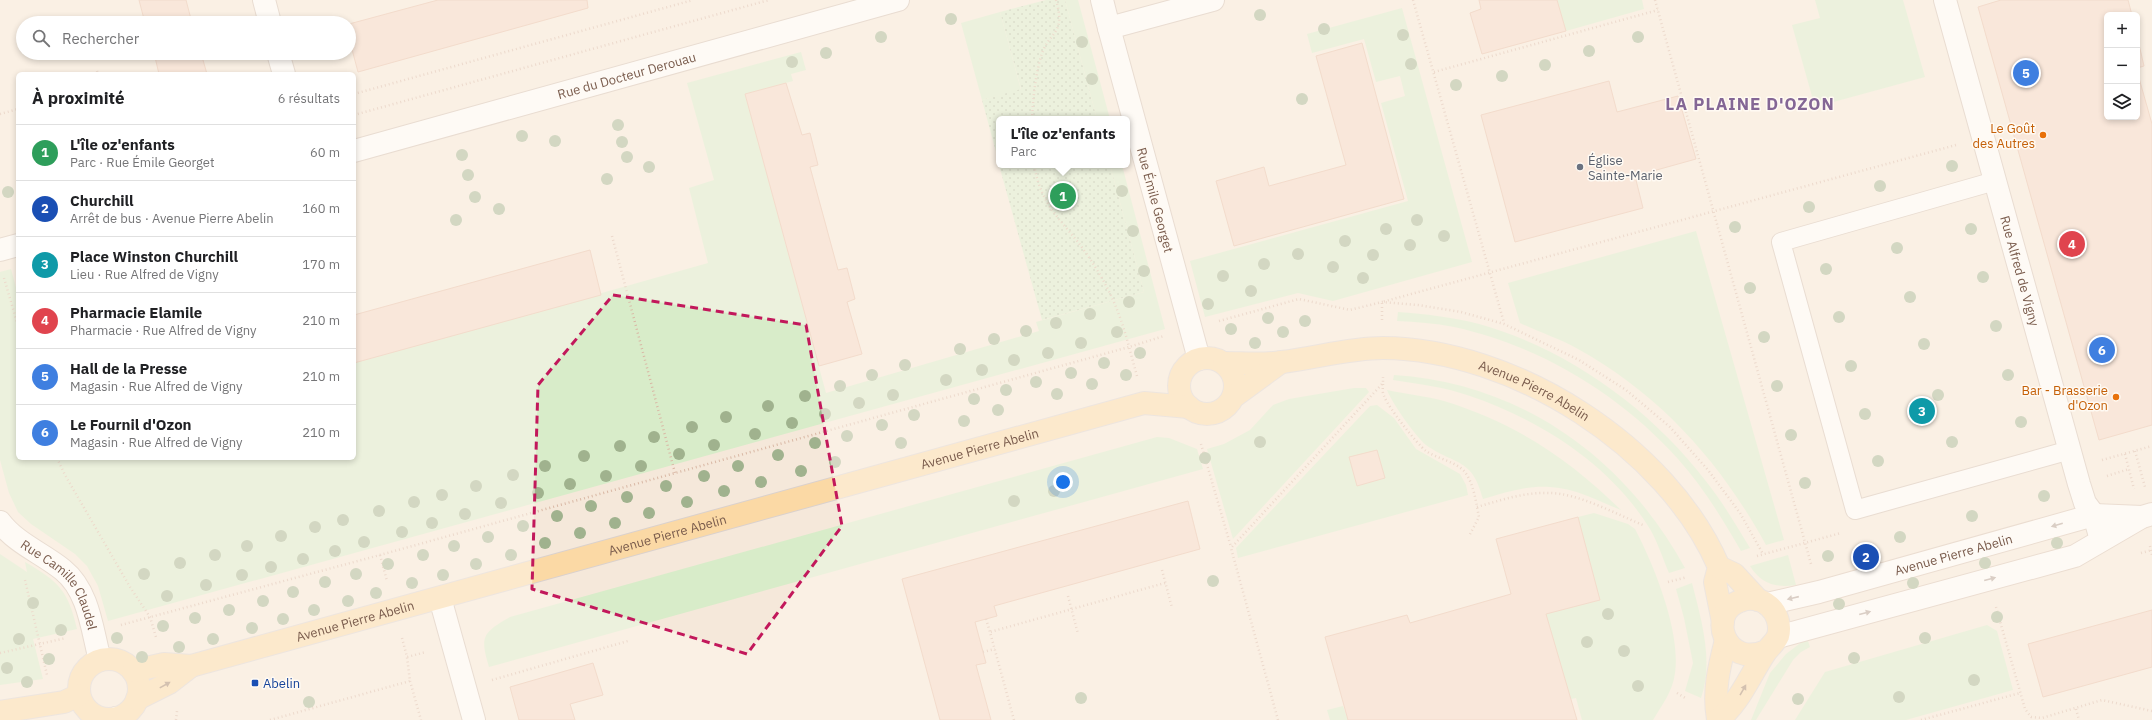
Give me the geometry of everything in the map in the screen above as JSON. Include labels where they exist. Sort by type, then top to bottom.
[{"type":"main road","name":"Avenue Pierre Abelin","points":[[1224,363],[1281,362],[1339,352],[1383,348],[1424,351],[1465,358],[1503,371],[1543,389],[1575,409],[1615,438],[1656,474],[1690,515],[1719,567]]},
{"type":"main road","points":[[1209,358],[1224,363],[1235,378],[1236,388],[1233,397],[1222,410],[1214,414],[1196,412],[1183,400],[1179,391],[1179,382],[1182,373],[1187,366],[1199,359],[1209,358]]},
{"type":"main road","name":"Avenue Pierre Abelin","points":[[1233,397],[1281,362]]},
{"type":"main road","name":"Avenue Pierre Abelin","points":[[1144,403],[1182,373]]},
{"type":"main road","name":"Avenue Pierre Abelin","points":[[133,671],[164,664],[191,666],[1144,403],[1189,407]]},
{"type":"main road","points":[[1762,602],[1740,601],[1728,610],[1724,631],[1716,688],[1715,703],[1718,720],[1727,713],[1736,702],[1772,644],[1778,619],[1773,610],[1762,602],[1734,574],[1719,567],[1715,582],[1724,631],[1739,653],[1748,656],[1757,655],[1772,644]]},
{"type":"main road","points":[[100,660],[116,660],[125,664],[133,671],[139,690],[137,699],[125,714],[116,719],[97,717],[89,712],[79,695],[82,676],[88,667],[100,660]]},
{"type":"main road","name":"Avenue Pierre Abelin","points":[[137,699],[169,683],[191,666]]},
{"type":"main road","points":[[0,712],[24,714],[64,702],[79,695]]},
{"type":"street","points":[[264,0],[268,16]]},
{"type":"street","name":"Rue du Docteur Derouau","points":[[356,150],[898,0]]},
{"type":"street","name":"Rue Émile Georget","points":[[1102,0],[1199,359]]},
{"type":"street","points":[[1109,28],[1213,0]]},
{"type":"street","name":"Rue Alfred de Vigny","points":[[1945,0],[2085,503],[2094,515],[2101,540]]},
{"type":"street","points":[[280,60],[283,72]]},
{"type":"street","points":[[0,250],[16,246]]},
{"type":"street","name":"Avenue Pierre Abelin","points":[[1762,602],[1819,592],[2094,515],[2147,515]]},
{"type":"street","name":"Avenue Pierre Abelin","points":[[1772,644],[2075,556],[2147,515]]},
{"type":"street","name":"Rue Camille Claudel","points":[[0,522],[9,533],[54,564],[73,580],[86,606],[100,660]]},
{"type":"street","points":[[440,598],[474,720]]},
{"type":"lane","points":[[1995,181],[1781,242],[1855,510],[2070,450]]},
{"type":"path","points":[[356,93],[693,0]]},
{"type":"path","points":[[356,114],[769,0]]},
{"type":"path","points":[[1032,116],[1040,58],[1049,40],[1060,25],[1061,16],[1056,0]]},
{"type":"path","points":[[1413,0],[1504,324]]},
{"type":"path","points":[[1655,0],[1805,543],[1719,567]]},
{"type":"path","points":[[1434,72],[1658,10]]},
{"type":"path","points":[[0,114],[16,110]]},
{"type":"path","points":[[1469,536],[1479,517],[1470,481],[1464,471],[1426,451],[1414,440],[1387,403],[1383,394],[1382,302],[1714,210],[1984,138]]},
{"type":"path","points":[[1035,168],[1043,196],[1055,217],[1085,251],[1110,290],[1121,314],[1144,403]]},
{"type":"path","points":[[612,236],[675,473]]},
{"type":"path","points":[[4,275],[16,319]]},
{"type":"path","points":[[0,654],[150,617],[675,473],[1190,329]]},
{"type":"path","points":[[1231,548],[1383,383]]},
{"type":"path","points":[[1201,444],[1278,720]]},
{"type":"path","points":[[2135,451],[2146,488]]},
{"type":"path","points":[[58,460],[65,475],[130,587],[150,617]]},
{"type":"path","points":[[1477,507],[1524,494],[1550,492],[1573,497],[1643,525]]},
{"type":"path","points":[[1162,570],[1172,608]]},
{"type":"path","points":[[25,578],[54,704]]},
{"type":"path","points":[[990,632],[1165,583]]},
{"type":"path","points":[[1068,596],[1078,634]]},
{"type":"path","points":[[1995,605],[2025,709],[2031,717],[2042,718],[2102,700],[2152,711]]},
{"type":"path","points":[[986,619],[1014,720]]},
{"type":"path","points":[[488,681],[628,641]]},
{"type":"path","points":[[983,652],[995,649]]},
{"type":"path","points":[[407,657],[410,681],[421,720]]},
{"type":"path","points":[[270,720],[410,681]]},
{"type":"path","points":[[1921,720],[2020,693]]},
{"type":"path","points":[[2076,709],[2079,720]]},
{"type":"highlighted area","points":[[613,295],[806,325],[842,526],[747,654],[532,589],[538,385]]},
{"type":"shaded area","points":[[0,0],[2152,0],[2152,720],[0,720]]},
{"type":"green space","points":[[1046,0],[1065,0],[1096,116],[996,116],[996,152],[982,100],[1021,89],[1000,12]]},
{"type":"green space","points":[[1065,0],[1078,0],[1109,116],[1096,116]]},
{"type":"green space","points":[[1557,0],[1642,0],[1644,9],[1566,31]]},
{"type":"green space","points":[[1815,0],[1903,0],[1925,77],[1815,107],[1792,25],[1820,18]]},
{"type":"green space","points":[[1402,8],[1472,262],[1333,301],[1298,293],[1205,317],[1190,261],[1408,201],[1381,103],[1405,96],[1400,76],[1376,82],[1364,39],[1312,53],[1307,34]]},
{"type":"green space","points":[[1000,12],[1021,90],[982,100],[961,23]]},
{"type":"green space","points":[[801,52],[806,70],[791,74],[793,81],[745,94],[826,393],[1039,331],[1036,322],[1144,292],[1111,168],[1123,168],[1165,329],[108,621],[98,586],[87,566],[75,554],[31,524],[18,512],[9,493],[0,460],[0,272],[11,269],[16,288],[16,460],[356,460],[356,362],[708,263],[689,188],[714,180],[687,83]]},
{"type":"green space","points":[[1000,168],[1111,168],[1144,292],[1042,320]]},
{"type":"green space","points":[[1696,231],[1784,540],[1766,545],[1729,486],[1709,459],[1686,434],[1662,410],[1608,367],[1571,345],[1520,323],[1508,283]]},
{"type":"green space","points":[[1398,312],[1459,319],[1511,335],[1543,348],[1604,384],[1632,405],[1659,429],[1683,454],[1717,496],[1750,548],[1741,551],[1712,503],[1678,459],[1655,435],[1604,393],[1576,375],[1516,346],[1485,335],[1454,327],[1397,321]]},
{"type":"green space","points":[[1394,375],[1441,381],[1485,393],[1526,411],[1565,433],[1600,461],[1632,493],[1660,528],[1685,568],[1669,573],[1653,534],[1634,506],[1615,484],[1594,465],[1547,431],[1496,406],[1470,396],[1432,386],[1393,380]]},
{"type":"green space","points":[[1354,388],[1366,388],[1369,392],[1233,539],[1207,449],[1224,444],[1250,430],[1273,405],[1289,399]]},
{"type":"green space","points":[[1387,390],[1444,401],[1470,410],[1517,431],[1560,458],[1601,491],[1621,510],[1577,492],[1550,487],[1524,488],[1483,499],[1479,485],[1468,469],[1462,464],[1426,445],[1411,428]]},
{"type":"green space","points":[[1377,405],[1394,418],[1416,449],[1460,474],[1466,485],[1468,495],[1238,558],[1236,548],[1370,406]]},
{"type":"green space","points":[[1157,437],[1169,438],[1197,449],[1203,469],[489,667],[484,642],[486,637],[494,627],[510,617]]},
{"type":"green space","points":[[1594,513],[1628,524],[1635,529],[1658,580],[1670,619],[1676,657],[1674,680],[1670,692],[1653,720],[1582,720],[1576,698],[1571,699],[1546,614],[1600,600],[1578,517]]},
{"type":"green space","points":[[0,554],[27,572],[25,562],[46,575],[66,596],[74,616],[77,629],[33,639],[43,679],[0,685]]},
{"type":"green space","points":[[1788,555],[1796,585],[1782,586],[1764,581],[1750,566]]},
{"type":"green space","points":[[1692,583],[1705,640],[1705,684],[1701,698],[1685,691],[1693,663],[1684,618],[1676,589]]},
{"type":"green space","points":[[1987,625],[1997,631],[2013,690],[1906,720],[1795,720],[1825,672]]},
{"type":"green space","points":[[1807,638],[1810,647],[1801,652],[1793,660],[1756,720],[1751,720],[1770,673],[1786,654]]},
{"type":"green space","points":[[1343,706],[1348,720],[1330,720],[1327,710]]},
{"type":"building","points":[[139,0],[186,0],[190,16],[143,16]]},
{"type":"building","points":[[438,0],[587,0],[588,8],[358,72],[355,60],[356,22]]},
{"type":"building","points":[[1479,0],[1557,0],[1566,31],[1482,54],[1470,13],[1481,9]]},
{"type":"building","points":[[2001,0],[2128,0],[2131,12],[2104,12],[2104,120],[2140,120],[2140,82],[2152,124],[2152,425],[2099,440],[1978,7]]},
{"type":"building","points":[[1362,43],[1404,199],[1234,246],[1216,181],[1264,167],[1269,186],[1346,165],[1316,56]]},
{"type":"building","points":[[2140,49],[2144,66],[2140,67]]},
{"type":"building","points":[[156,60],[203,60],[206,72],[159,72]]},
{"type":"building","name":"Église Sainte-Marie","points":[[1609,81],[1617,112],[1678,96],[1696,159],[1635,176],[1643,208],[1515,242],[1481,115]]},
{"type":"building","points":[[786,83],[802,135],[810,133],[818,165],[810,167],[838,270],[847,268],[855,299],[847,302],[862,354],[819,366],[745,94]]},
{"type":"building","points":[[590,250],[601,295],[356,362],[356,314]]},
{"type":"building","points":[[1377,450],[1385,478],[1357,486],[1349,457]]},
{"type":"building","points":[[1188,501],[1200,549],[994,606],[997,616],[975,622],[986,663],[976,665],[991,720],[940,720],[902,579]]},
{"type":"building","points":[[1578,517],[1600,600],[1546,614],[1577,720],[1348,720],[1325,637],[1407,615],[1410,623],[1511,594],[1496,539]]},
{"type":"building","points":[[2152,610],[2152,667],[2043,697],[2028,644]]},
{"type":"building","points":[[593,663],[603,695],[570,704],[575,720],[519,720],[510,687]]},
{"type":"place","name":"Hall de la Presse","points":[[2026,73]]},
{"type":"place","name":"Le Goût des Autres","points":[[2043,135]]},
{"type":"place","name":"Église Sainte-Marie","points":[[1580,167]]},
{"type":"place","name":"L'île oz'enfants","points":[[1063,196]]},
{"type":"place","name":"Pharmacie Elamile","points":[[2072,244]]},
{"type":"place","name":"Le Fournil d'Ozon","points":[[2102,350]]},
{"type":"place","name":"Bar - Brasserie d'Ozon","points":[[2116,397]]},
{"type":"place","name":"Place Winston Churchill","points":[[1922,411]]},
{"type":"place","name":"Churchill","points":[[1866,557]]},
{"type":"place","name":"Abelin","points":[[255,683]]},
{"type":"district","name":"LA PLAINE D'OZON","points":[[1750,104]]}]
